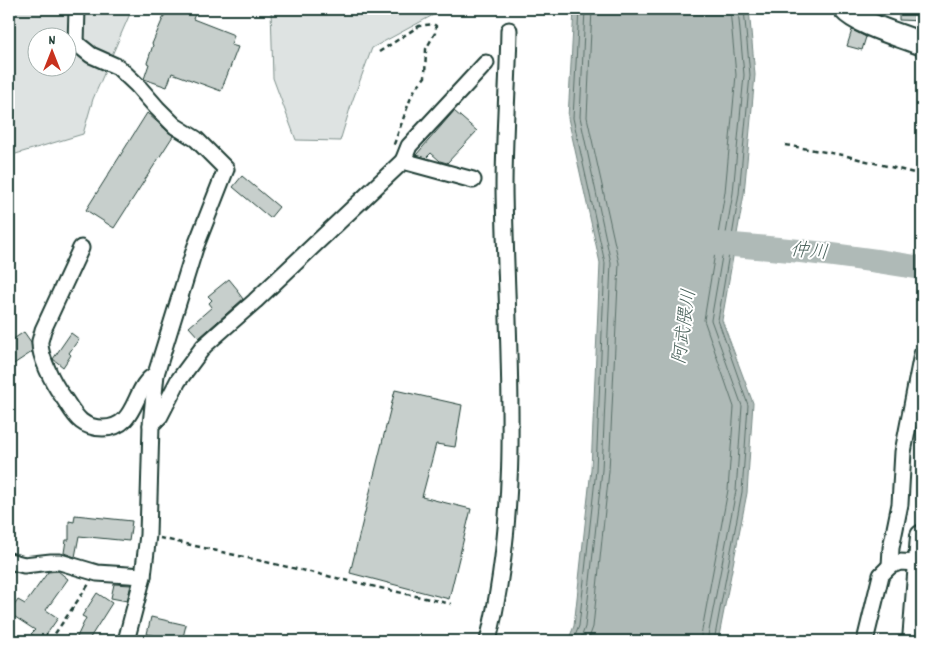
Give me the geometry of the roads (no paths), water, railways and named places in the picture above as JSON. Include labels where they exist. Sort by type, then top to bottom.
[{"type":"main road","points":[[845,9],[854,17],[869,24],[922,44]]},
{"type":"main road","points":[[914,641],[922,536]]},
{"type":"street","points":[[77,9],[76,43],[91,55],[118,67],[138,85],[175,126],[196,139],[226,169],[195,248],[156,374],[151,425],[148,535],[143,576],[126,641]]},
{"type":"street","points":[[488,641],[504,550],[509,504],[510,375],[504,188],[510,30]]},
{"type":"street","points":[[151,425],[160,416],[178,380],[204,346],[255,301],[403,162],[409,146],[486,63]]},
{"type":"street","points":[[403,162],[473,180]]},
{"type":"street","points":[[81,248],[43,330],[40,342],[43,355],[56,386],[85,426],[107,428],[122,422],[130,413],[147,380],[156,374]]},
{"type":"street","points":[[890,566],[891,548],[900,504],[903,452],[922,354]]},
{"type":"street","points":[[9,562],[24,565],[60,562],[97,572],[143,576]]},
{"type":"street","points":[[865,641],[881,575],[890,566],[900,562],[919,563]]},
{"type":"water","name":"阿武隈川","points":[[574,9],[749,9],[755,75],[744,194],[722,320],[753,403],[747,493],[718,641],[568,641],[574,626],[591,469],[600,263],[568,118]]},
{"type":"waterway","name":"仲川","points":[[702,243],[812,252],[922,268]]}]
